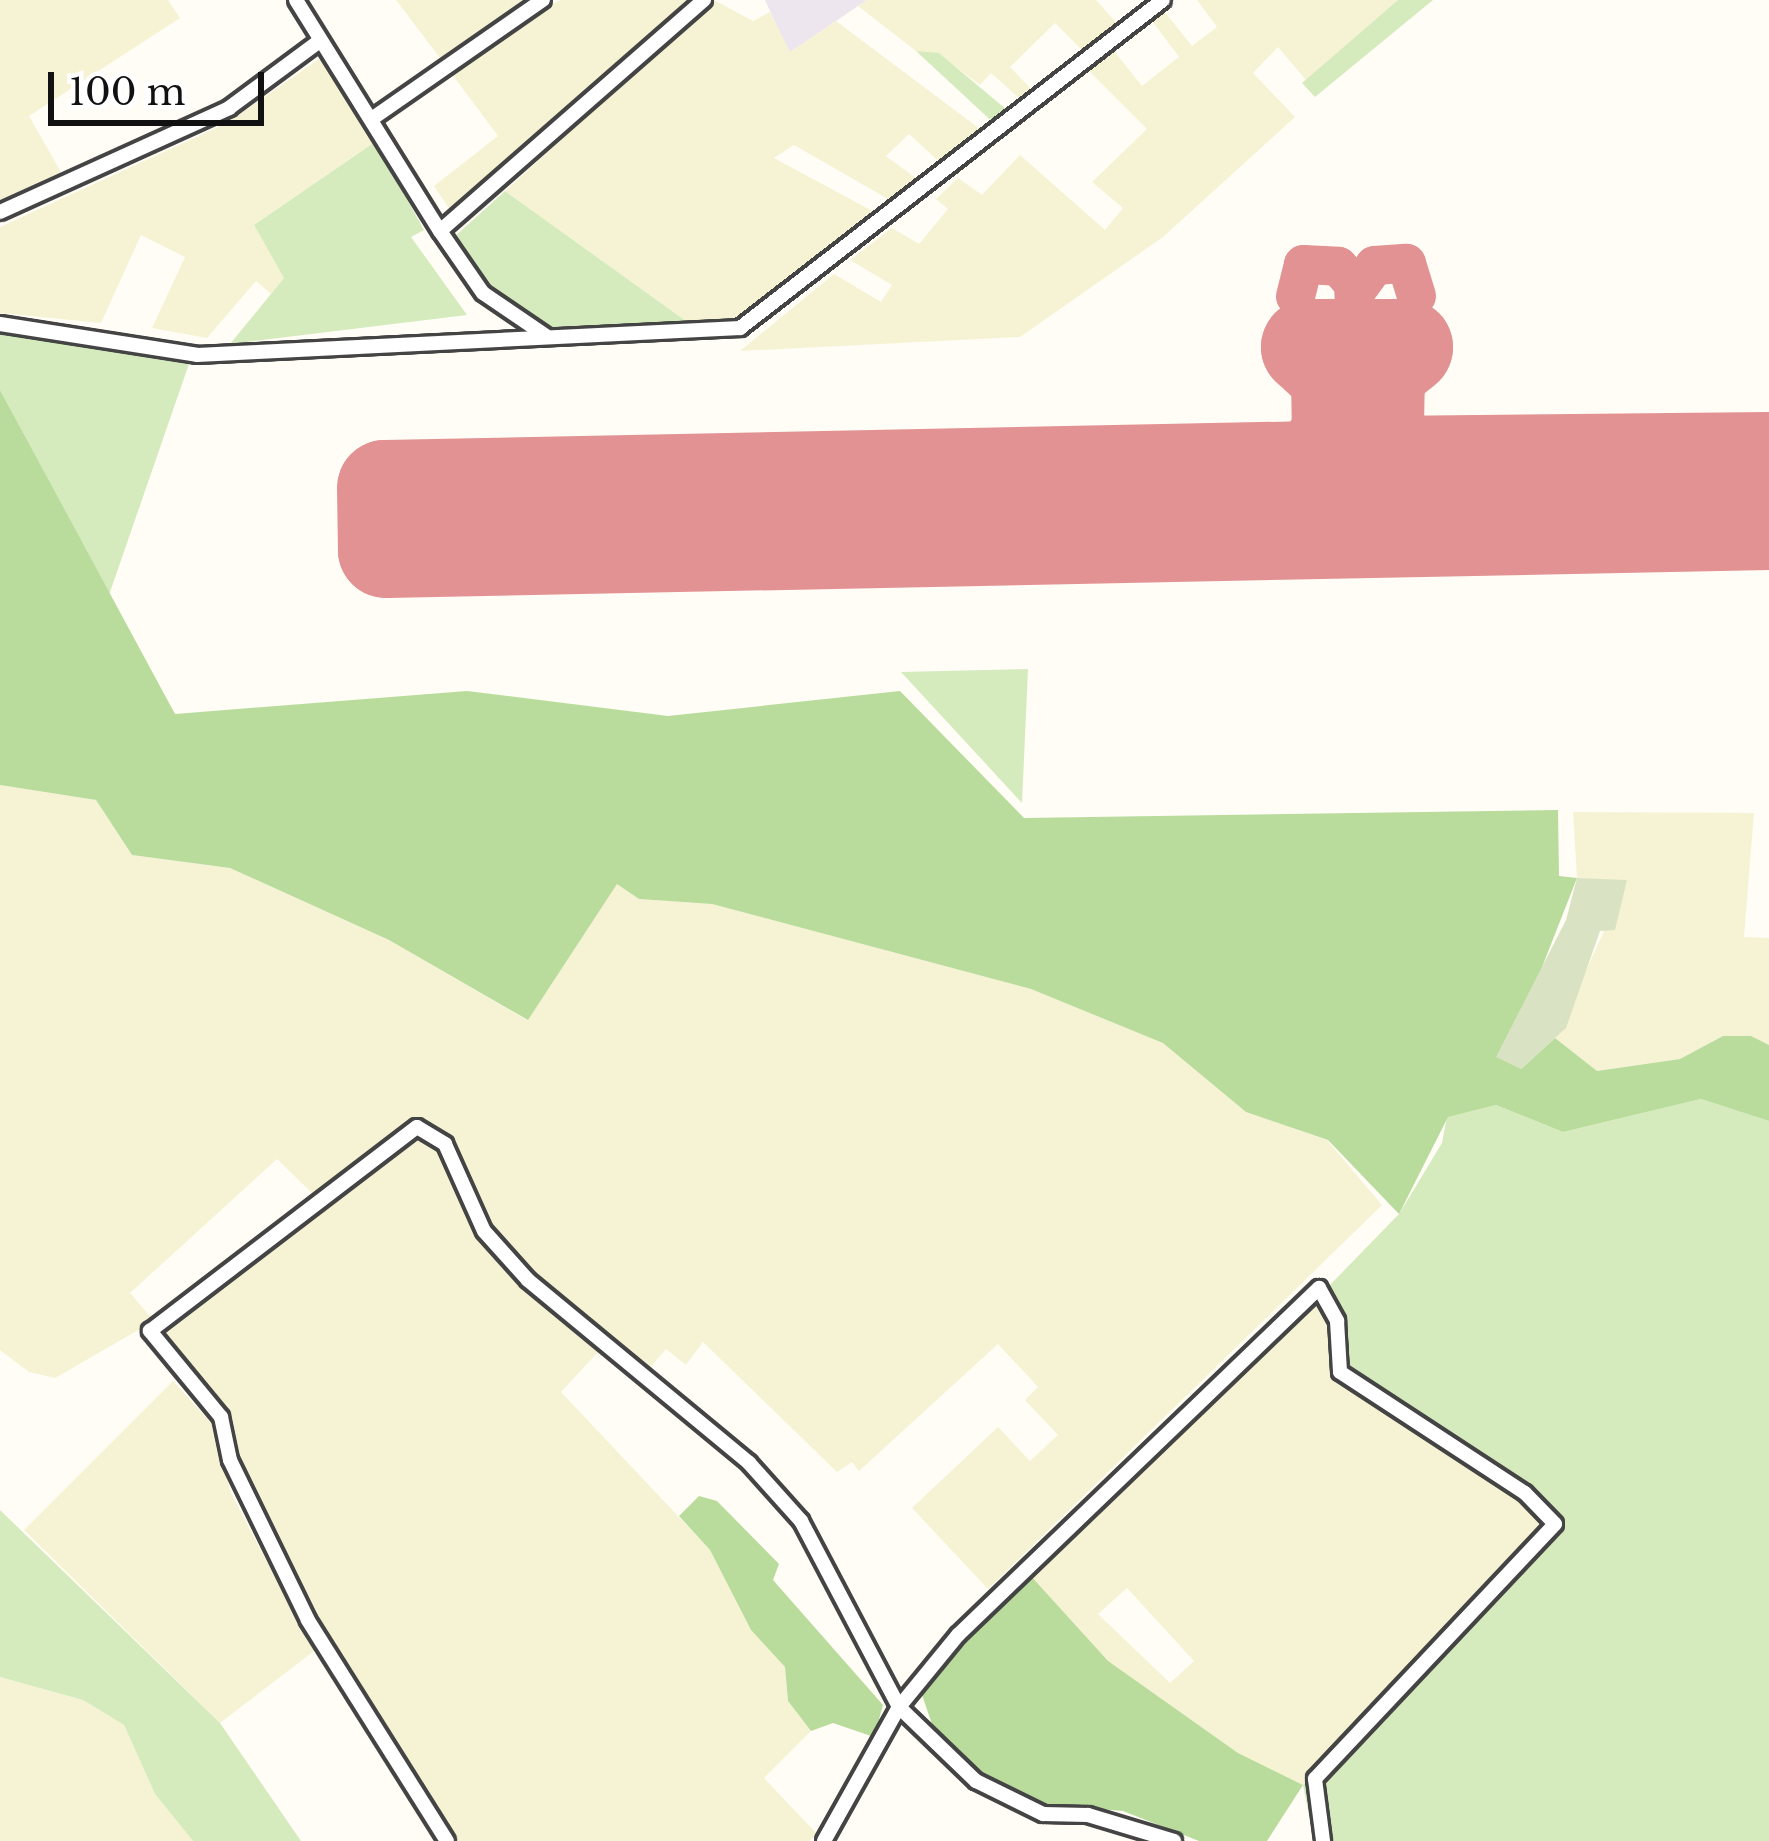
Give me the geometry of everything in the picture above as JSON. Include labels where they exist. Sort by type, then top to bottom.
[{"type":"street","points":[[296,0],[317,43],[374,118],[482,293],[546,336]]},
{"type":"street","points":[[374,118],[542,0]]},
{"type":"street","points":[[440,231],[704,0]]},
{"type":"street","points":[[0,324],[197,355],[740,328],[1163,0]]},
{"type":"street","points":[[0,212],[229,108],[317,43]]},
{"type":"street","points":[[447,1841],[308,1620],[230,1460],[221,1418],[150,1331],[418,1126],[445,1144],[484,1231],[529,1280],[749,1463],[801,1521],[898,1707],[1007,1803],[1174,1841]]},
{"type":"street","points":[[824,1841],[898,1707],[988,1603],[1319,1288],[1337,1321],[1340,1372],[1526,1493],[1555,1524],[1315,1779],[1323,1841]]},
{"type":"shaded area","points":[[0,0],[168,0],[180,18],[29,116],[61,172],[0,200]]},
{"type":"shaded area","points":[[396,0],[523,0],[440,58]]},
{"type":"shaded area","points":[[561,0],[688,0],[453,214],[434,186],[498,136],[451,73],[511,23]]},
{"type":"shaded area","points":[[714,0],[753,21],[770,12],[790,52],[836,21],[984,132],[944,166],[909,134],[886,156],[921,182],[895,203],[794,145],[774,158],[878,214],[737,321],[690,324],[505,191]]},
{"type":"shaded area","points":[[765,0],[867,0],[789,53]]},
{"type":"shaded area","points":[[867,0],[1096,0],[1121,28],[1087,55],[1055,23],[1010,67],[1037,95],[1026,104],[991,73],[980,85],[939,54],[916,51],[858,6]]},
{"type":"shaded area","points":[[1197,0],[1398,0],[1306,80],[1278,47],[1253,73],[1295,117],[1163,237],[1020,337],[740,351],[834,274],[881,302],[892,285],[850,260],[892,228],[919,244],[948,209],[936,199],[958,178],[982,195],[1020,155],[1105,230],[1123,208],[1092,182],[1147,129],[1089,71],[1114,51],[1142,86],[1179,57],[1152,21],[1164,11],[1192,46],[1217,27]]},
{"type":"shaded area","points":[[322,57],[375,142],[254,225],[284,278],[271,294],[256,281],[207,338],[152,328],[185,257],[141,235],[101,323],[0,313],[0,227],[227,123]]},
{"type":"shaded area","points":[[0,785],[96,800],[132,855],[230,868],[389,940],[527,1020],[617,883],[639,899],[712,904],[1031,989],[1164,1043],[1246,1112],[1327,1140],[1382,1205],[988,1589],[912,1508],[998,1427],[1030,1461],[1058,1435],[1025,1400],[1038,1387],[998,1344],[859,1471],[852,1462],[837,1472],[703,1342],[686,1365],[666,1349],[648,1370],[532,1274],[490,1231],[433,1123],[400,1129],[315,1196],[277,1159],[130,1293],[154,1321],[55,1378],[29,1372],[0,1350]]},
{"type":"shaded area","points":[[1573,812],[1754,813],[1744,937],[1769,938],[1769,1045],[1723,1036],[1680,1059],[1597,1071],[1555,1038],[1627,881],[1577,878]]},
{"type":"shaded area","points":[[418,1134],[446,1159],[478,1240],[599,1351],[561,1392],[710,1550],[751,1630],[785,1667],[788,1701],[811,1731],[764,1778],[817,1834],[809,1841],[454,1841],[311,1618],[235,1458],[225,1415],[159,1334]]},
{"type":"shaded area","points":[[1327,1288],[1345,1321],[1347,1364],[1559,1512],[1303,1785],[1238,1753],[1107,1661],[1029,1575]],"holes":[[[1127,1588],[1194,1661],[1170,1683],[1098,1614]]]},
{"type":"shaded area","points":[[173,1381],[212,1424],[231,1493],[314,1651],[220,1723],[24,1530]]},
{"type":"shaded area","points":[[0,1677],[83,1700],[124,1725],[155,1794],[193,1841],[0,1841]]},
{"type":"green space","points":[[1398,0],[1433,0],[1315,97],[1302,83]]},
{"type":"green space","points":[[916,51],[939,53],[1013,115],[998,127]]},
{"type":"green space","points":[[375,142],[424,230],[411,237],[467,315],[230,344],[284,278],[254,225]]},
{"type":"green space","points":[[505,191],[690,324],[559,332],[485,288],[452,239]]},
{"type":"green space","points":[[0,333],[191,358],[109,595],[0,390]]},
{"type":"green space","points":[[0,390],[175,714],[467,691],[668,716],[900,691],[1024,818],[1558,810],[1559,876],[1577,878],[1522,1018],[1521,1069],[1555,1038],[1597,1071],[1680,1059],[1723,1036],[1751,1036],[1769,1045],[1769,1121],[1701,1099],[1563,1132],[1496,1105],[1448,1117],[1399,1214],[1328,1140],[1246,1112],[1163,1043],[1031,989],[712,904],[639,899],[617,884],[528,1020],[389,940],[230,868],[132,855],[96,800],[0,785]]},
{"type":"green space","points":[[1028,669],[1022,803],[901,672]]},
{"type":"green space","points":[[1577,878],[1627,880],[1615,930],[1600,931],[1566,1028],[1521,1069],[1496,1057],[1566,920]]},
{"type":"green space","points":[[1701,1099],[1769,1121],[1769,1841],[1314,1841],[1303,1785],[1559,1512],[1347,1363],[1345,1321],[1327,1288],[1399,1214],[1442,1143],[1447,1117],[1496,1105],[1563,1132]]},
{"type":"green space","points":[[699,1496],[717,1501],[779,1564],[773,1580],[883,1705],[874,1737],[833,1723],[811,1731],[788,1701],[785,1667],[751,1630],[710,1550],[679,1516]]},
{"type":"green space","points":[[0,1510],[220,1723],[301,1841],[193,1841],[155,1794],[124,1725],[83,1700],[0,1677]]},
{"type":"green space","points":[[1029,1574],[1108,1661],[1238,1753],[1303,1785],[1267,1841],[1199,1841],[1123,1811],[1028,1803],[976,1774],[932,1724],[921,1692]]},
{"type":"taxiway","points":[[1356,290],[1374,265],[1406,263],[1416,295]]},
{"type":"taxiway","points":[[1295,296],[1303,264],[1338,266],[1353,283],[1359,439],[1383,483],[1417,496],[1531,496]]},
{"type":"taxiway","points":[[1205,502],[1319,496],[1349,471],[1359,439]]},
{"type":"runway","points":[[1769,460],[1407,464],[1386,451],[1376,428],[1377,370],[1405,347],[1309,347],[1339,375],[1340,436],[1314,469],[385,488],[386,550],[1769,522]]}]
